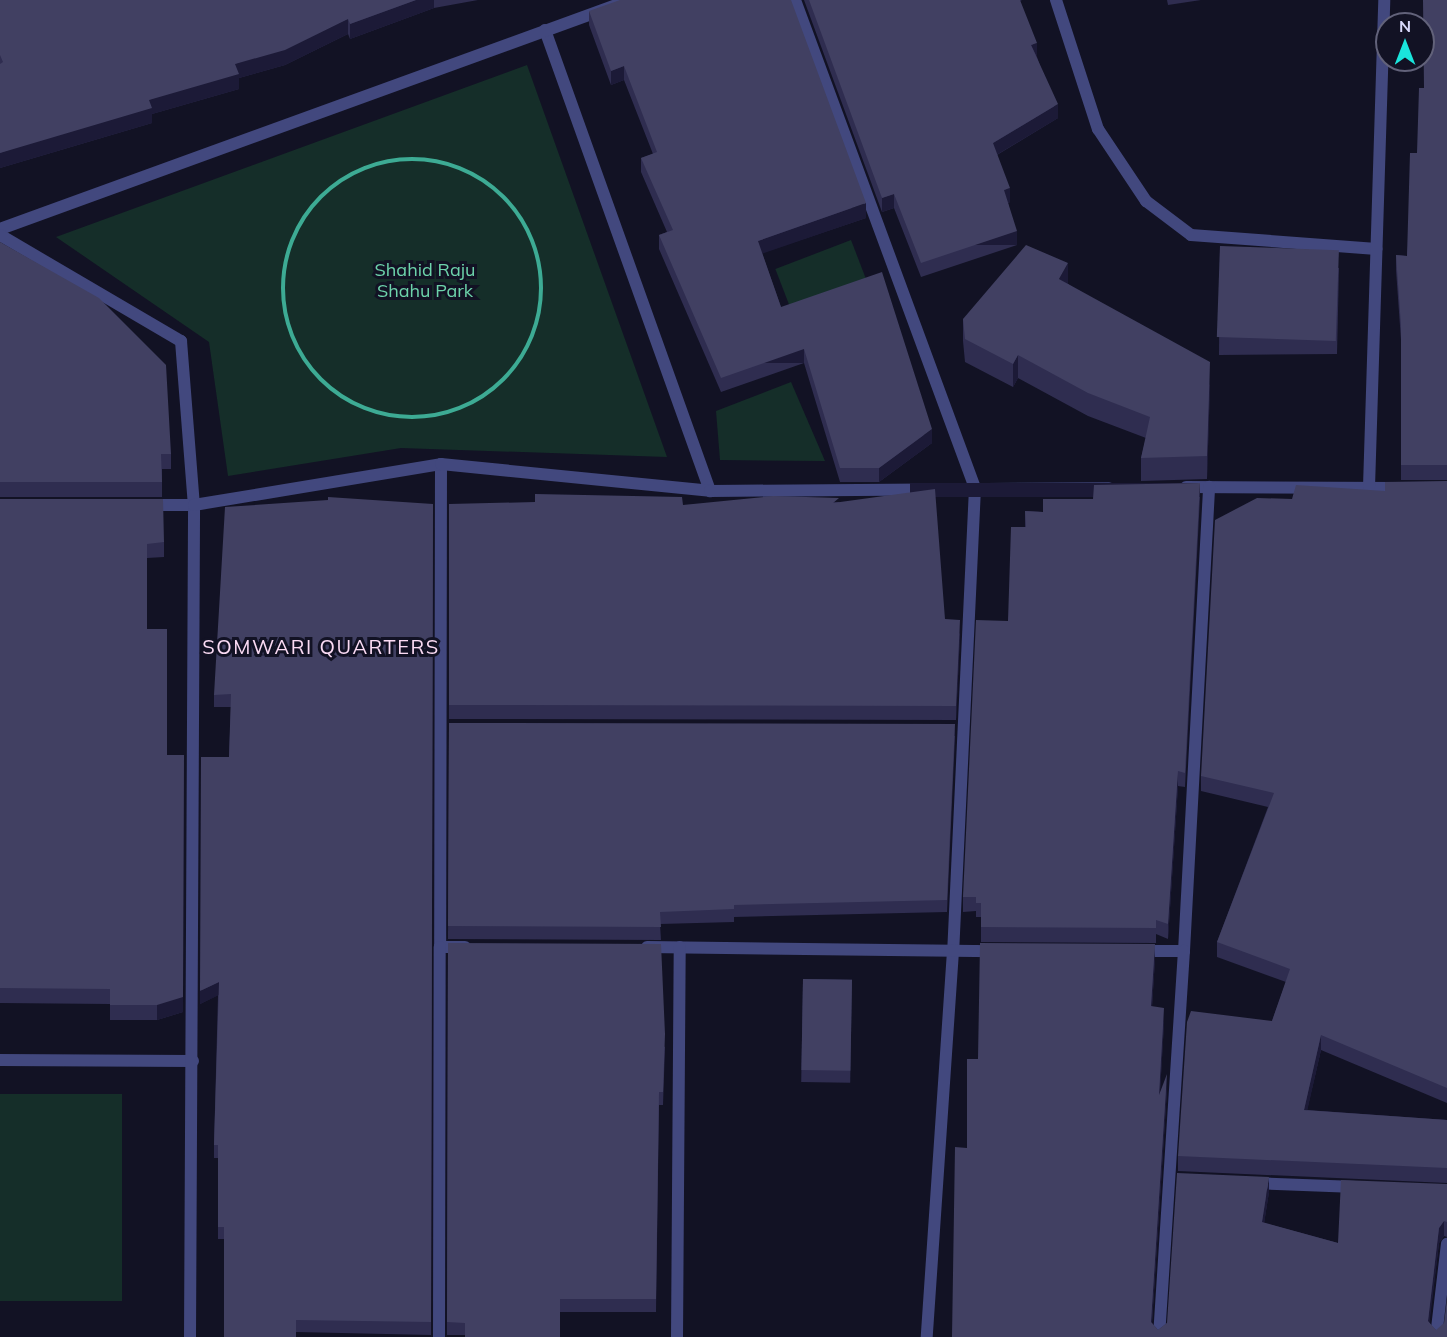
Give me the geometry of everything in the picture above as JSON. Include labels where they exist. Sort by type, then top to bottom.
[{"type":"street","points":[[0,229],[630,0]]},
{"type":"street","points":[[795,0],[975,488],[958,728],[953,951],[927,1337]]},
{"type":"street","points":[[1056,0],[1098,129],[1146,201],[1191,235],[1376,249]]},
{"type":"street","points":[[1369,487],[1384,0]]},
{"type":"street","points":[[545,30],[710,492]]},
{"type":"street","points":[[0,235],[181,341],[194,505],[190,1337]]},
{"type":"street","points":[[137,505],[194,505],[441,464],[710,492],[1127,488]]},
{"type":"street","points":[[439,1337],[440,947],[446,727],[441,464]]},
{"type":"street","points":[[1159,1337],[1174,1179],[1209,487]]},
{"type":"street","points":[[1174,488],[1414,488]]},
{"type":"street","points":[[440,947],[474,947]]},
{"type":"street","points":[[634,947],[1011,951]]},
{"type":"street","points":[[677,1337],[680,947]]},
{"type":"street","points":[[1126,951],[1184,951]]},
{"type":"street","points":[[0,1060],[193,1061]]},
{"type":"street","points":[[1238,1182],[1366,1188]]},
{"type":"street","points":[[1436,1337],[1447,1244]]},
{"type":"path","points":[[419,157],[447,161],[488,180],[529,227],[543,288],[529,348],[502,383],[463,408],[426,417],[381,414],[333,390],[308,366],[285,321],[282,294],[287,249],[313,202],[364,166],[419,157]]},
{"type":"green space","name":"Shahid Raju Shahu Park","points":[[527,65],[667,457],[401,448],[228,476],[209,342],[56,237]]},
{"type":"green space","points":[[851,240],[867,281],[791,310],[775,269]]},
{"type":"green space","points":[[791,382],[825,461],[720,460],[716,411]]},
{"type":"green space","points":[[0,1094],[122,1094],[122,1301],[0,1301]]},
{"type":"building","points":[[0,0],[416,0],[350,24],[348,19],[285,50],[235,64],[239,74],[149,100],[152,108],[0,153],[0,64],[3,62],[0,55]]},
{"type":"building","points":[[620,0],[791,0],[866,203],[758,241],[781,307],[882,272],[932,429],[879,468],[840,468],[804,349],[721,378],[659,235],[673,230],[641,158],[657,152],[624,66],[611,71],[589,11]]},
{"type":"building","points":[[809,0],[1020,0],[1037,43],[1031,45],[1058,104],[993,143],[1010,188],[1004,190],[1017,231],[921,263],[894,194],[882,198]]},
{"type":"building","points":[[1423,0],[1447,0],[1447,465],[1401,465],[1401,326],[1396,255],[1407,256],[1410,153],[1417,153],[1419,88],[1424,88],[1424,72],[1435,72],[1435,12],[1423,12]]},
{"type":"building","points":[[0,242],[99,298],[166,365],[171,454],[161,454],[162,482],[0,482]]},
{"type":"building","points":[[1026,245],[1068,263],[1059,279],[1210,362],[1207,456],[1141,458],[1150,417],[1088,393],[1018,355],[1013,364],[965,339],[963,319]]},
{"type":"building","points":[[1220,246],[1339,250],[1336,341],[1217,337]]},
{"type":"building","points":[[1447,481],[1447,1088],[1321,1035],[1304,1110],[1447,1120],[1447,1168],[1178,1156],[1187,1022],[1191,1011],[1272,1021],[1290,969],[1217,942],[1274,793],[1201,776],[1215,520],[1257,498],[1292,499],[1296,485],[1385,491],[1385,482]]},
{"type":"building","points":[[1200,483],[1185,773],[1178,771],[1168,924],[1156,920],[1156,928],[981,927],[981,903],[976,903],[976,897],[963,897],[976,620],[1008,621],[1011,527],[1026,527],[1025,511],[1043,512],[1043,499],[1093,499],[1094,485]]},
{"type":"building","points":[[935,489],[945,619],[960,620],[956,706],[449,705],[449,504],[535,502],[535,494],[682,497],[683,505],[773,496],[839,498],[833,503]]},
{"type":"building","points":[[328,497],[433,504],[431,1322],[296,1320],[296,1337],[224,1337],[224,1227],[218,1227],[218,1145],[214,1145],[219,982],[200,991],[201,757],[229,757],[231,694],[214,695],[225,507],[328,500]]},
{"type":"building","points":[[0,499],[163,499],[164,542],[147,544],[147,629],[167,629],[167,755],[184,755],[183,997],[157,1005],[110,1005],[110,989],[0,988]]},
{"type":"building","points":[[449,723],[955,724],[947,900],[734,905],[734,909],[660,912],[661,927],[448,926]]},
{"type":"building","points":[[448,943],[661,944],[665,1034],[663,1092],[659,1092],[656,1299],[560,1299],[560,1337],[465,1337],[465,1323],[447,1322]]},
{"type":"building","points":[[980,943],[1155,944],[1151,1006],[1164,1008],[1159,1095],[1167,1074],[1151,1322],[1158,1330],[1167,1323],[1177,1173],[1269,1177],[1262,1222],[1338,1243],[1341,1180],[1447,1184],[1447,1222],[1444,1221],[1439,1228],[1428,1321],[1436,1330],[1444,1323],[1447,1299],[1447,1337],[952,1337],[955,1147],[967,1148],[967,1059],[978,1059]]},
{"type":"building","points":[[803,979],[852,980],[850,1071],[801,1070]]},
{"type":"district","name":"SOMWARI QUARTERS","points":[[321,646]]}]
